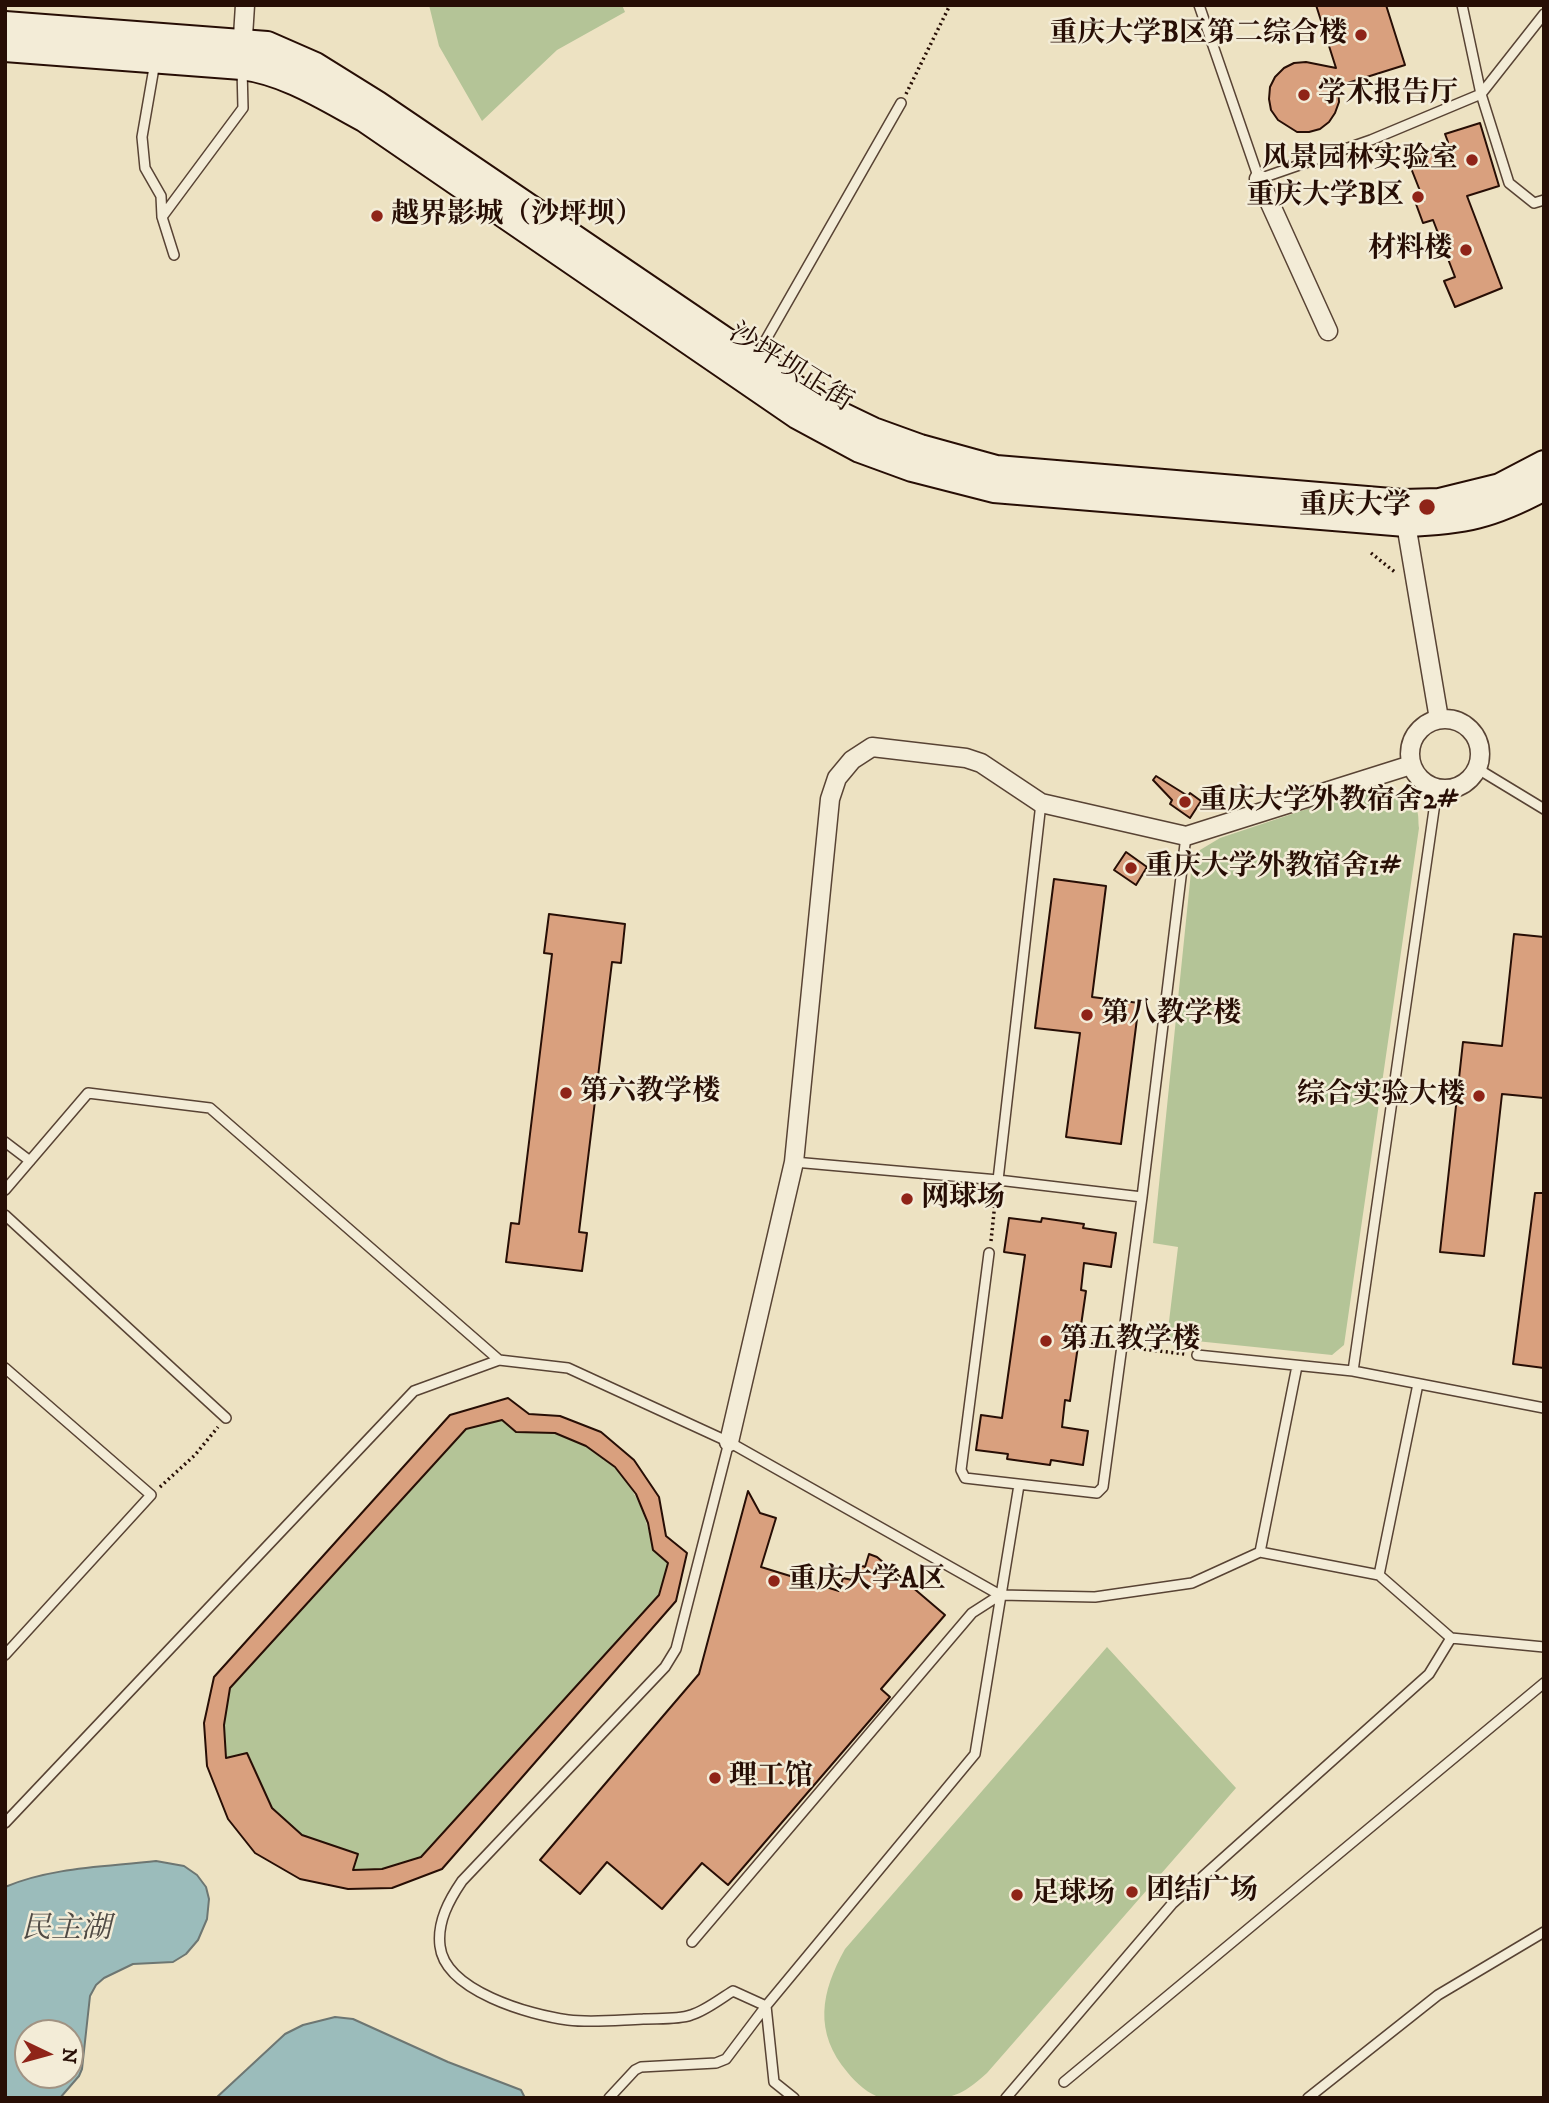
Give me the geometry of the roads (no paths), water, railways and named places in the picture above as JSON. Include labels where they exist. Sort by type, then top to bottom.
[{"type":"main road","points":[[5,25],[250,51]]},
{"type":"main road","name":"沙坪坝正街","points":[[5,48],[214,64],[250,51],[315,66],[376,104],[821,406],[873,431],[920,448],[996,469],[1405,513]]},
{"type":"main road","name":"沙坪坝正街","points":[[250,51],[264,69],[302,85],[364,118],[739,377],[797,415],[860,449],[912,468],[994,489],[1405,513]]},
{"type":"main road","points":[[1405,513],[1500,487],[1544,464]]},
{"type":"main road","points":[[1405,513],[1446,522],[1480,516],[1544,487]]},
{"type":"street","points":[[245,5],[250,51]]},
{"type":"street","points":[[1259,179],[1328,331]]},
{"type":"street","points":[[1405,513],[1439,719]]},
{"type":"street","points":[[1439,719],[1461,722],[1476,737],[1480,747],[1478,769],[1471,779],[1461,787],[1449,790],[1425,784],[1416,776],[1411,765],[1410,752],[1419,730],[1429,722],[1439,719]]},
{"type":"street","points":[[729,1442],[794,1162],[830,799],[838,778],[852,760],[873,747],[966,758],[981,763],[1041,803],[1186,836],[1411,765]]},
{"type":"lane","points":[[1199,5],[1259,179],[1371,140],[1481,94],[1544,14]]},
{"type":"lane","points":[[1462,5],[1481,94],[1509,183],[1534,203],[1544,200]]},
{"type":"lane","points":[[162,217],[243,108],[250,51]]},
{"type":"lane","points":[[155,60],[142,137],[145,168],[161,196],[162,217],[174,255]]},
{"type":"lane","points":[[754,361],[901,103]]},
{"type":"lane","points":[[1478,769],[1544,809]]},
{"type":"lane","points":[[1353,1371],[1437,789]]},
{"type":"lane","points":[[998,1180],[1041,803]]},
{"type":"lane","points":[[989,1253],[961,1471],[965,1478],[1097,1493],[1103,1487],[1123,1347],[1186,836]]},
{"type":"lane","points":[[5,1190],[88,1093],[210,1108],[499,1360]]},
{"type":"lane","points":[[5,1142],[30,1161]]},
{"type":"lane","points":[[794,1162],[998,1180],[1142,1197]]},
{"type":"lane","points":[[5,1215],[226,1418]]},
{"type":"lane","points":[[1197,1355],[1353,1371],[1544,1408]]},
{"type":"lane","points":[[5,1823],[414,1391],[499,1360],[568,1368],[729,1442],[1000,1595],[1095,1597],[1192,1583],[1260,1552],[1379,1575],[1451,1638],[1544,1647]]},
{"type":"lane","points":[[1260,1552],[1297,1366]]},
{"type":"lane","points":[[5,1368],[151,1495],[5,1655]]},
{"type":"lane","points":[[1379,1575],[1419,1384]]},
{"type":"lane","points":[[729,1442],[676,1649],[664,1667],[462,1881],[448,1900],[441,1924],[440,1947],[446,1963],[479,1992],[500,2003],[568,2020],[690,2016],[733,1991],[766,2006]]},
{"type":"lane","points":[[609,2098],[641,2067],[716,2063],[726,2059],[766,2006],[975,1754],[1019,1485]]},
{"type":"lane","points":[[692,1942],[972,1613],[1000,1595]]},
{"type":"lane","points":[[1006,2098],[1172,1904],[1429,1674],[1451,1638]]},
{"type":"lane","points":[[1064,2082],[1544,1683]]},
{"type":"lane","points":[[1308,2098],[1438,1995],[1544,1932]]},
{"type":"lane","points":[[766,2006],[774,2082],[794,2098]]},
{"type":"water","name":"民主湖","points":[[156,1861],[184,1866],[197,1875],[206,1887],[209,1899],[207,1919],[198,1940],[186,1954],[173,1962],[133,1964],[104,1978],[96,1985],[90,1996],[84,2051],[84,2019],[14,2019],[14,2089],[68,2089],[60,2098],[5,2098],[5,1887],[41,1875]]},
{"type":"water","points":[[335,2017],[353,2019],[448,2062],[521,2090],[525,2098],[216,2098],[285,2034],[303,2025]]},
{"type":"place","name":"重庆大学B区第二综合楼","points":[[1361,35]]},
{"type":"place","name":"学术报告厅","points":[[1304,95]]},
{"type":"place","name":"风景园林实验室","points":[[1472,160]]},
{"type":"place","name":"重庆大学B区","points":[[1418,197]]},
{"type":"place","name":"越界影城（沙坪坝）","points":[[377,216]]},
{"type":"place","name":"材料楼","points":[[1466,250]]},
{"type":"place","name":"重庆大学","points":[[1427,507]]},
{"type":"place","name":"重庆大学外教宿舍2#","points":[[1185,802]]},
{"type":"place","name":"重庆大学外教宿舍1#","points":[[1131,868]]},
{"type":"place","name":"第八教学楼","points":[[1087,1015]]},
{"type":"place","name":"第六教学楼","points":[[566,1093]]},
{"type":"place","name":"综合实验大楼","points":[[1479,1096]]},
{"type":"place","name":"网球场","points":[[907,1199]]},
{"type":"place","name":"第五教学楼","points":[[1046,1341]]},
{"type":"place","name":"重庆大学A区","points":[[774,1581]]},
{"type":"place","name":"理工馆","points":[[715,1778]]},
{"type":"place","name":"团结广场","points":[[1132,1892]]},
{"type":"place","name":"足球场","points":[[1017,1895]]}]
